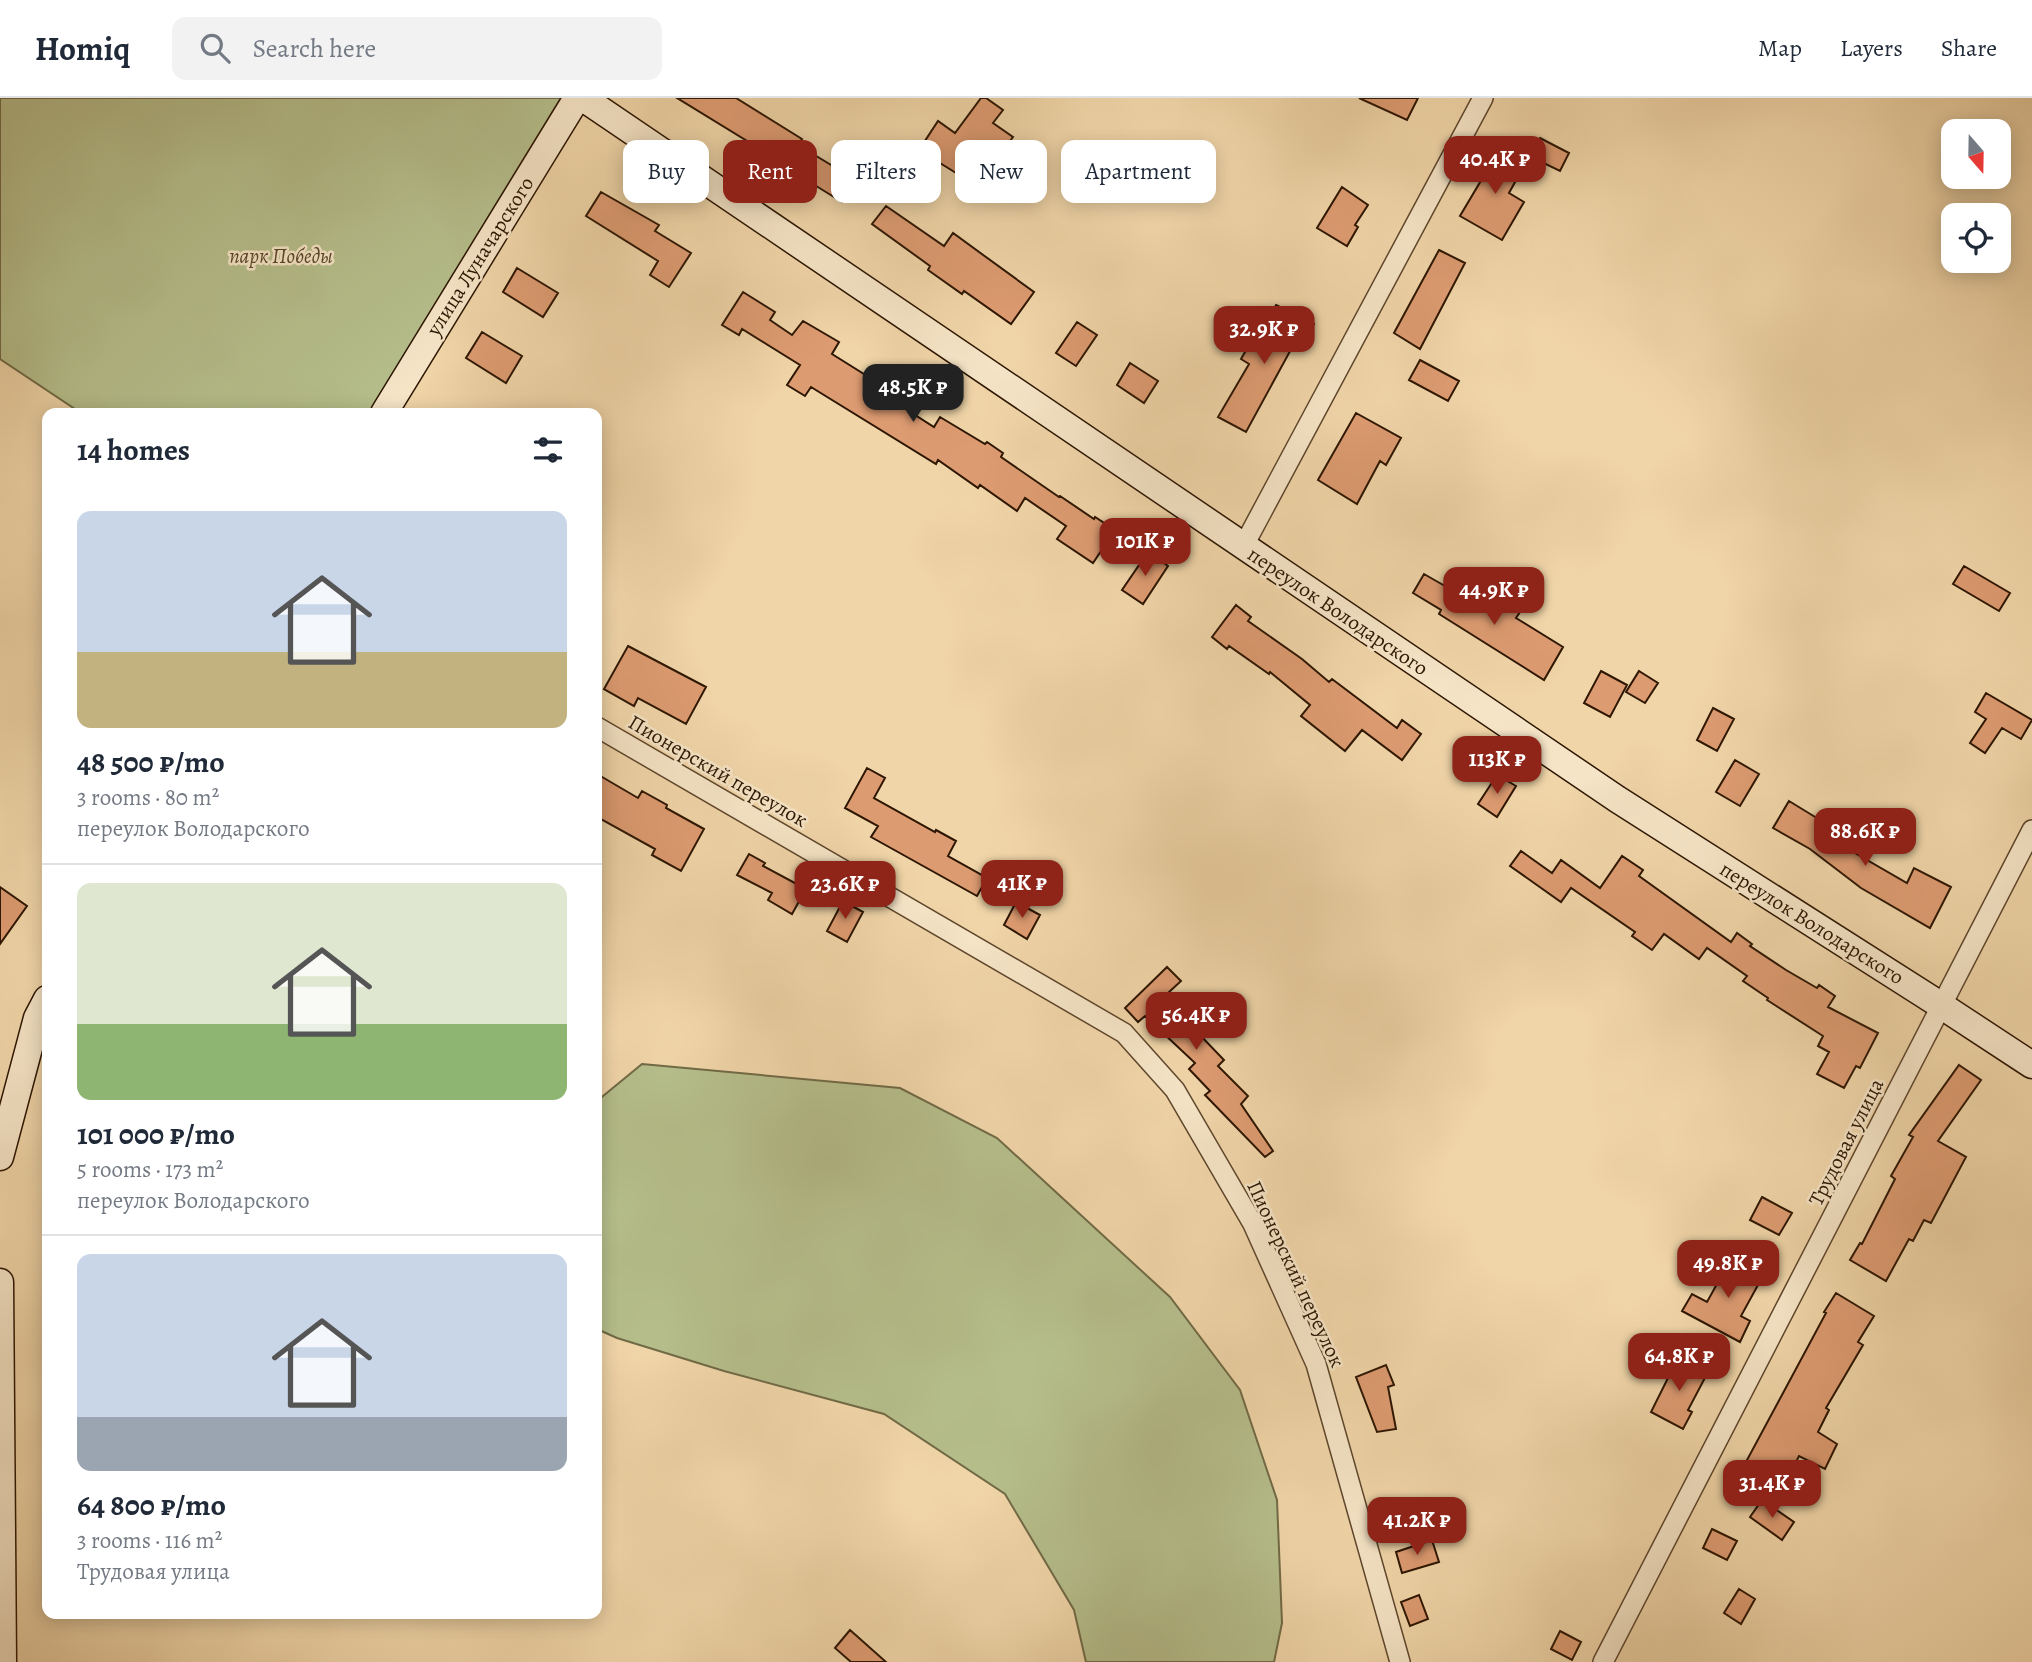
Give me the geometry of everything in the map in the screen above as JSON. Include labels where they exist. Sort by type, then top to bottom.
[{"type":"street","name":"улица Луначарского","points":[[387,408],[577,98]]},
{"type":"street","name":"переулок Володарского","points":[[583,98],[1617,799],[2032,1065]]},
{"type":"street","points":[[1243,547],[1483,98]]},
{"type":"street","name":"Пионерский переулок","points":[[602,730],[1124,1032],[1175,1090],[1253,1224],[1316,1364],[1401,1662]]},
{"type":"street","name":"Трудовая улица","points":[[1603,1662],[2032,830]]},
{"type":"street","points":[[0,1157],[37,1018],[42,1008]]},
{"type":"street","points":[[0,1282],[3,1662]]},
{"type":"green space","name":"парк Победы","points":[[0,98],[561,98],[372,408],[74,408],[0,359]]},
{"type":"green space","points":[[642,1064],[900,1088],[997,1138],[1170,1297],[1240,1390],[1277,1500],[1282,1623],[1274,1662],[1086,1662],[1074,1610],[1005,1494],[884,1414],[724,1371],[602,1331],[602,1097]]},
{"type":"building","points":[[677,98],[736,98],[802,139],[746,140]]},
{"type":"building","points":[[981,98],[986,98],[1003,110],[993,123],[1013,137],[1011,140],[955,140],[955,172],[941,164],[941,140],[926,140],[938,121],[955,133]]},
{"type":"building","points":[[1359,98],[1418,98],[1407,120]]},
{"type":"building","points":[[1540,138],[1569,153],[1560,171],[1531,157]]},
{"type":"building","points":[[1494,148],[1524,166],[1509,193],[1524,202],[1502,240],[1460,216],[1489,167],[1484,164]]},
{"type":"building","points":[[817,156],[831,165],[831,195],[817,187]]},
{"type":"building","points":[[1342,187],[1368,205],[1355,225],[1358,227],[1347,246],[1317,228]]},
{"type":"building","points":[[601,192],[659,225],[655,231],[691,253],[669,287],[650,275],[658,261],[586,216]]},
{"type":"building","points":[[886,206],[944,246],[953,233],[1034,292],[1011,324],[928,270],[930,266],[872,224]]},
{"type":"building","points":[[1439,250],[1465,263],[1420,349],[1394,333]]},
{"type":"building","points":[[517,268],[558,293],[543,317],[503,292]]},
{"type":"building","points":[[743,292],[775,312],[770,320],[792,335],[803,321],[839,342],[832,354],[891,391],[887,397],[934,427],[940,417],[985,444],[987,442],[1003,453],[1001,457],[1059,497],[1115,530],[1093,563],[1057,539],[1066,526],[1025,498],[1017,511],[980,485],[978,488],[938,460],[936,464],[811,387],[805,396],[787,385],[800,365],[742,329],[739,335],[722,325]]},
{"type":"building","points":[[1276,305],[1314,324],[1303,346],[1295,342],[1246,432],[1218,417],[1249,364],[1241,359],[1252,340],[1257,343]]},
{"type":"building","points":[[1077,322],[1097,335],[1076,366],[1056,353]]},
{"type":"building","points":[[482,332],[522,356],[506,383],[466,358]]},
{"type":"building","points":[[1420,360],[1459,381],[1448,401],[1409,380]]},
{"type":"building","points":[[1130,363],[1158,381],[1144,403],[1117,385]]},
{"type":"building","points":[[1356,413],[1401,438],[1386,465],[1380,461],[1357,504],[1318,480]]},
{"type":"building","points":[[1148,552],[1168,566],[1143,604],[1122,590]]},
{"type":"building","points":[[1964,566],[2010,593],[1999,611],[1953,584]]},
{"type":"building","points":[[1424,574],[1494,614],[1505,598],[1522,609],[1516,618],[1563,647],[1544,680],[1439,614],[1441,610],[1413,593]]},
{"type":"building","points":[[1236,605],[1251,617],[1248,621],[1302,659],[1329,682],[1332,679],[1397,728],[1402,720],[1421,734],[1402,760],[1362,730],[1345,751],[1301,716],[1310,705],[1270,672],[1269,674],[1229,646],[1227,649],[1212,637]]},
{"type":"building","points":[[628,646],[706,687],[686,724],[638,698],[634,706],[604,689]]},
{"type":"building","points":[[1601,671],[1627,685],[1610,717],[1584,703]]},
{"type":"building","points":[[1639,671],[1658,683],[1645,703],[1626,692]]},
{"type":"building","points":[[1986,693],[2032,720],[2021,739],[2002,728],[1985,753],[1970,743],[1986,719],[1975,712]]},
{"type":"building","points":[[1713,708],[1734,719],[1717,751],[1697,740]]},
{"type":"building","points":[[1735,760],[1759,774],[1740,806],[1716,792]]},
{"type":"building","points":[[867,768],[885,778],[874,798],[956,841],[948,856],[987,878],[977,896],[871,837],[878,826],[845,808]]},
{"type":"building","points":[[1497,775],[1516,786],[1497,817],[1478,804]]},
{"type":"building","points":[[602,777],[638,798],[642,791],[704,829],[681,871],[652,855],[655,849],[602,820]]},
{"type":"building","points":[[1789,801],[1825,823],[1824,825],[1857,850],[1855,853],[1907,883],[1914,868],[1951,887],[1930,928],[1861,888],[1810,849],[1773,828]]},
{"type":"building","points":[[1521,851],[1552,873],[1561,860],[1600,888],[1622,856],[1643,870],[1639,876],[1731,942],[1737,933],[1752,944],[1750,946],[1786,970],[1817,988],[1819,985],[1835,996],[1828,1007],[1878,1033],[1860,1068],[1856,1066],[1844,1088],[1817,1074],[1829,1052],[1818,1046],[1823,1036],[1767,1000],[1768,998],[1743,981],[1747,976],[1707,948],[1699,959],[1664,934],[1652,950],[1632,936],[1635,932],[1571,888],[1561,902],[1510,866]]},
{"type":"building","points":[[749,854],[765,863],[763,866],[806,889],[792,914],[768,900],[772,893],[737,875]]},
{"type":"building","points":[[0,887],[27,906],[0,944]]},
{"type":"building","points":[[843,901],[863,912],[847,942],[827,931]]},
{"type":"building","points":[[1016,902],[1040,915],[1027,939],[1004,925]]},
{"type":"building","points":[[1167,967],[1181,981],[1168,993],[1204,1027],[1198,1033],[1224,1060],[1218,1066],[1248,1096],[1241,1104],[1273,1151],[1265,1157],[1205,1095],[1210,1091],[1189,1069],[1195,1063],[1145,1016],[1138,1022],[1125,1008]]},
{"type":"building","points":[[1959,1065],[1981,1080],[1938,1141],[1966,1157],[1931,1223],[1924,1220],[1913,1241],[1909,1239],[1886,1281],[1850,1260],[1860,1243],[1862,1244],[1895,1179],[1891,1176],[1913,1137],[1909,1135]]},
{"type":"building","points":[[1762,1197],[1792,1213],[1779,1235],[1750,1220]]},
{"type":"building","points":[[1732,1257],[1764,1274],[1741,1316],[1750,1321],[1740,1342],[1682,1311],[1692,1294],[1707,1302]]},
{"type":"building","points":[[1836,1293],[1874,1316],[1858,1342],[1863,1345],[1826,1408],[1829,1410],[1818,1432],[1837,1444],[1825,1469],[1799,1456],[1780,1494],[1740,1473]]},
{"type":"building","points":[[1674,1357],[1707,1374],[1688,1410],[1692,1412],[1683,1429],[1651,1412],[1668,1378],[1664,1376]]},
{"type":"building","points":[[1386,1365],[1394,1385],[1388,1387],[1396,1429],[1377,1432],[1356,1377]]},
{"type":"building","points":[[1762,1500],[1794,1522],[1782,1540],[1750,1517]]},
{"type":"building","points":[[1712,1529],[1737,1541],[1727,1560],[1703,1548]]},
{"type":"building","points":[[1432,1540],[1439,1562],[1402,1573],[1396,1552]]},
{"type":"building","points":[[1739,1589],[1755,1599],[1741,1624],[1724,1613]]},
{"type":"building","points":[[1419,1595],[1428,1619],[1410,1626],[1401,1602]]},
{"type":"building","points":[[850,1630],[886,1662],[851,1662],[835,1648]]},
{"type":"building","points":[[1560,1631],[1581,1642],[1572,1660],[1551,1649]]}]
